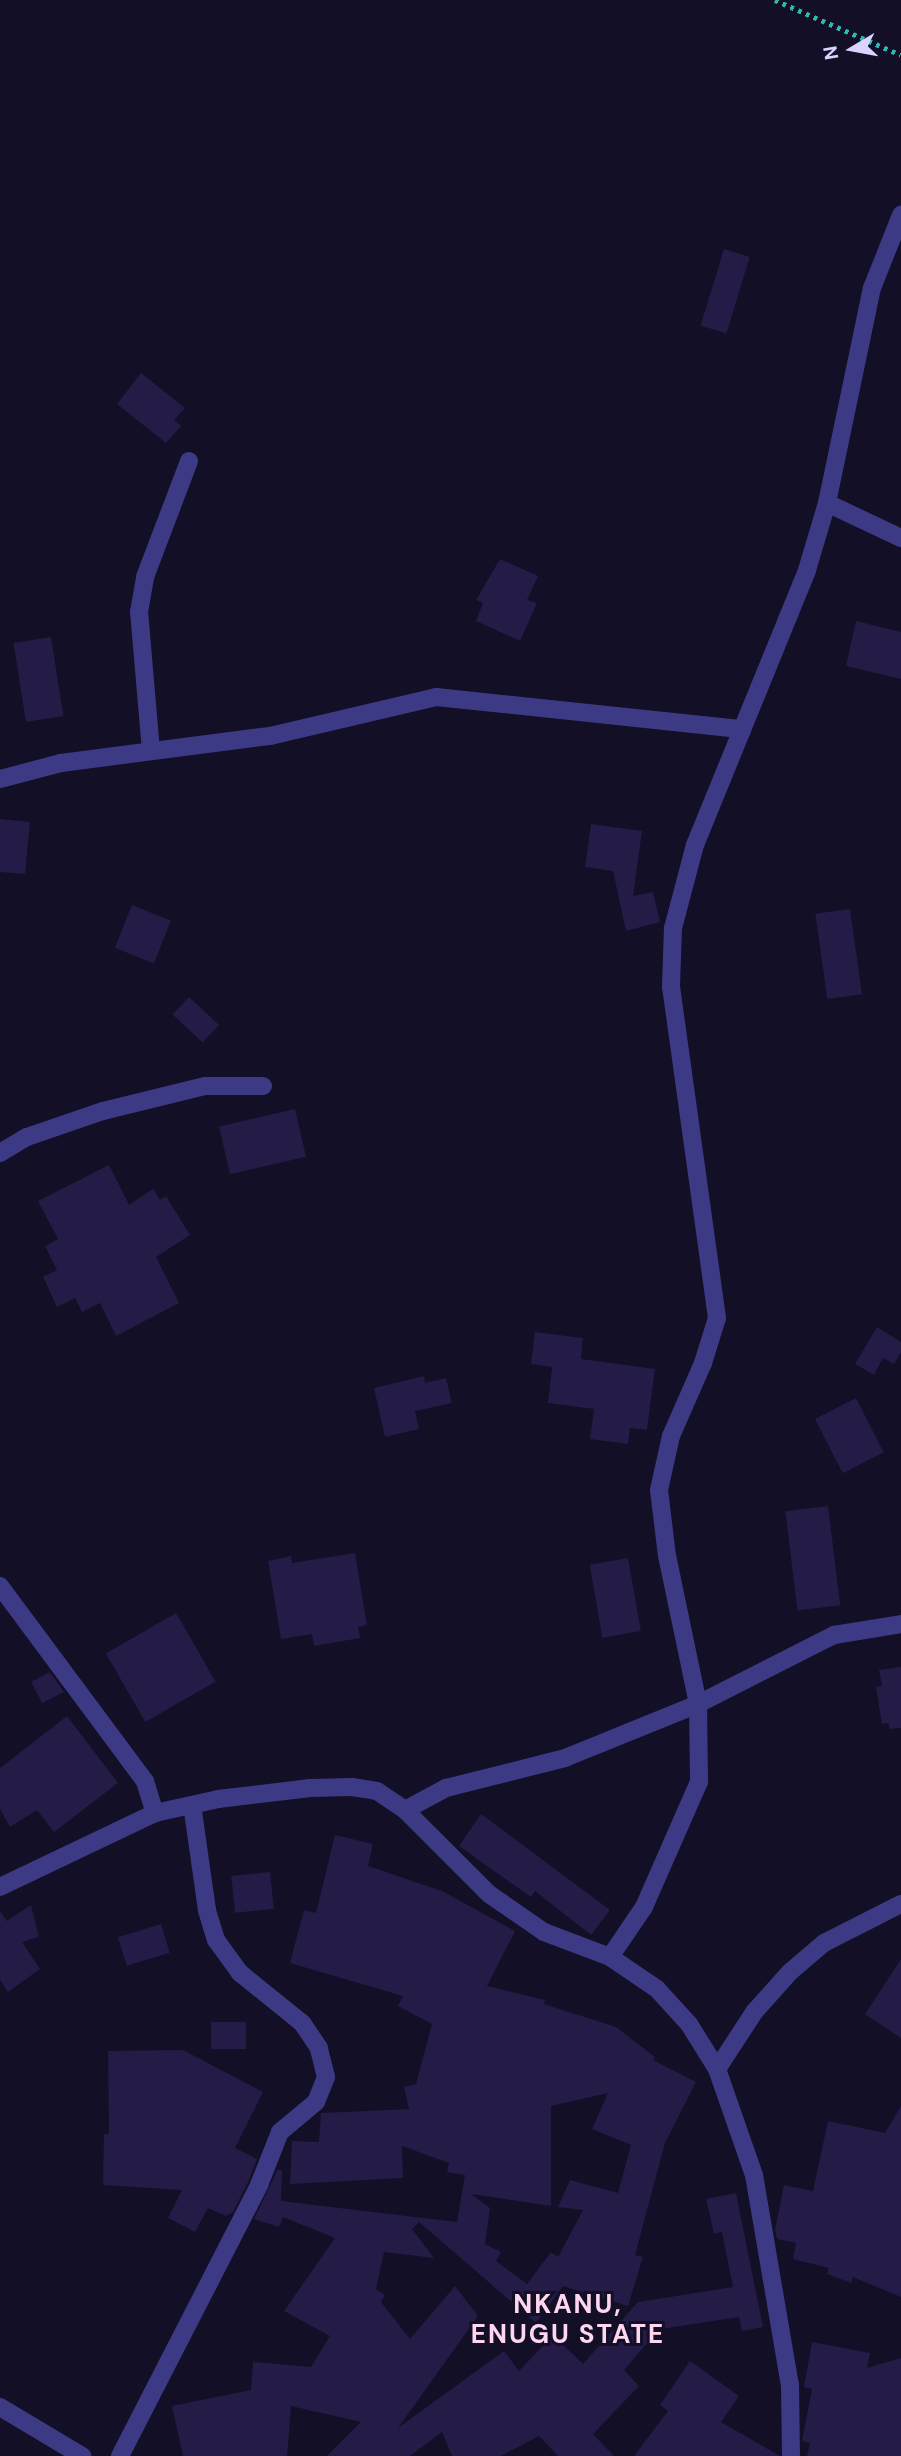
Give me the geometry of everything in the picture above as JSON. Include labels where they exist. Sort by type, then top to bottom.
[{"type":"street","points":[[610,1957],[644,1907],[699,1782],[698,1704],[667,1556],[659,1490],[671,1436],[704,1363],[717,1318],[671,987],[673,928],[695,845],[807,570],[827,503],[872,288],[901,215]]},
{"type":"street","points":[[151,751],[139,612],[145,577],[190,461]]},
{"type":"street","points":[[827,503],[901,538]]},
{"type":"street","points":[[0,779],[61,763],[270,736],[436,697],[741,729]]},
{"type":"street","points":[[0,1153],[27,1137],[103,1111],[205,1086],[263,1086]]},
{"type":"street","points":[[0,1586],[145,1781],[155,1813]]},
{"type":"street","points":[[405,1810],[446,1788],[565,1758],[698,1704],[834,1635],[901,1624]]},
{"type":"street","points":[[0,1887],[155,1813],[310,1788],[352,1787],[377,1791],[405,1810],[489,1894],[544,1932],[610,1957],[657,1989],[689,2024],[717,2069],[754,2175],[790,2385],[791,2456]]},
{"type":"street","points":[[120,2456],[259,2185],[280,2132],[316,2102],[326,2077],[319,2048],[302,2023],[240,1973],[216,1940],[207,1910],[192,1805]]},
{"type":"street","points":[[717,2069],[755,2011],[790,1972],[824,1943],[901,1904]]},
{"type":"street","points":[[0,2407],[82,2456]]},
{"type":"path","points":[[775,0],[901,55]]},
{"type":"building","points":[[724,249],[750,257],[726,333],[701,326]]},
{"type":"building","points":[[141,373],[185,408],[174,420],[181,426],[166,443],[117,404]]},
{"type":"building","points":[[500,559],[538,576],[527,600],[537,603],[520,641],[476,621],[483,603],[476,600]]},
{"type":"building","points":[[856,621],[901,632],[901,679],[846,666]]},
{"type":"building","points":[[51,637],[64,716],[26,722],[13,643]]},
{"type":"building","points":[[0,819],[30,822],[25,874],[0,872]]},
{"type":"building","points":[[591,824],[642,831],[633,896],[653,892],[660,922],[626,931],[613,871],[585,867]]},
{"type":"building","points":[[132,905],[171,921],[154,963],[115,948]]},
{"type":"building","points":[[850,909],[862,994],[827,999],[815,914]]},
{"type":"building","points":[[189,997],[219,1025],[203,1043],[173,1015]]},
{"type":"building","points":[[295,1109],[306,1157],[230,1174],[219,1127]]},
{"type":"building","points":[[109,1165],[129,1205],[153,1189],[160,1200],[166,1196],[190,1235],[156,1257],[179,1303],[116,1336],[100,1303],[82,1312],[75,1298],[57,1307],[43,1277],[57,1270],[45,1246],[58,1239],[38,1201]]},
{"type":"building","points":[[877,1327],[901,1342],[901,1352],[894,1364],[883,1358],[874,1375],[855,1364]]},
{"type":"building","points":[[535,1332],[583,1338],[581,1359],[655,1369],[647,1430],[630,1428],[628,1444],[590,1439],[594,1409],[548,1403],[552,1367],[531,1364]]},
{"type":"building","points":[[424,1376],[425,1383],[446,1378],[452,1403],[415,1411],[419,1429],[385,1437],[374,1388]]},
{"type":"building","points":[[856,1398],[884,1452],[843,1473],[815,1419]]},
{"type":"building","points":[[828,1506],[840,1605],[798,1610],[785,1511]]},
{"type":"building","points":[[355,1553],[367,1625],[358,1627],[360,1638],[314,1646],[312,1634],[281,1639],[268,1561],[291,1556],[292,1563]]},
{"type":"building","points":[[628,1558],[641,1631],[602,1638],[590,1565]]},
{"type":"building","points":[[176,1613],[216,1681],[145,1722],[106,1654]]},
{"type":"building","points":[[901,1667],[901,1728],[890,1729],[888,1723],[882,1724],[876,1687],[882,1686],[879,1670]]},
{"type":"building","points":[[50,1672],[64,1692],[42,1703],[31,1682]]},
{"type":"building","points":[[67,1716],[118,1783],[54,1832],[37,1810],[10,1827],[0,1809],[0,1768]]},
{"type":"building","points":[[481,1814],[610,1910],[591,1935],[535,1891],[531,1897],[459,1846]]},
{"type":"building","points":[[335,1835],[373,1844],[368,1866],[442,1891],[515,1931],[487,1986],[545,2000],[544,2004],[616,2027],[655,2057],[653,2060],[696,2082],[665,2143],[635,2255],[643,2257],[628,2306],[563,2286],[536,2323],[419,2222],[412,2229],[434,2258],[384,2252],[376,2289],[385,2295],[381,2302],[410,2339],[455,2286],[478,2316],[398,2428],[504,2351],[519,2371],[553,2335],[583,2364],[638,2302],[733,2287],[722,2232],[714,2234],[706,2199],[736,2193],[763,2327],[742,2331],[739,2317],[648,2331],[654,2335],[624,2370],[639,2386],[593,2434],[614,2456],[558,2456],[539,2436],[501,2456],[452,2456],[442,2432],[410,2456],[327,2456],[361,2422],[291,2406],[287,2456],[183,2456],[172,2406],[251,2390],[253,2362],[311,2367],[330,2336],[284,2311],[335,2238],[283,2217],[279,2227],[254,2219],[278,2169],[282,2171],[281,2201],[457,2222],[465,2175],[447,2172],[449,2163],[402,2146],[403,2178],[290,2184],[292,2141],[319,2142],[321,2113],[409,2109],[404,2087],[416,2084],[432,2024],[398,2006],[403,1996],[290,1963],[304,1910],[316,1913]],"holes":[[[608,2093],[592,2129],[631,2145],[618,2193],[570,2180],[558,2207],[583,2210],[558,2257],[551,2252],[527,2284],[496,2261],[501,2252],[485,2244],[490,2208],[471,2194],[551,2206],[551,2106]]]},
{"type":"building","points":[[270,1872],[274,1909],[235,1913],[231,1876]]},
{"type":"building","points":[[31,1905],[39,1937],[22,1942],[40,1969],[8,1992],[0,1980],[0,1911],[7,1921]]},
{"type":"building","points":[[161,1924],[170,1953],[127,1966],[118,1937]]},
{"type":"building","points":[[901,1959],[901,2038],[865,2014]]},
{"type":"building","points":[[211,2022],[246,2022],[246,2049],[211,2049]]},
{"type":"building","points":[[183,2050],[263,2092],[235,2148],[257,2159],[249,2180],[233,2212],[226,2216],[208,2208],[195,2232],[168,2218],[182,2190],[103,2185],[104,2134],[109,2134],[108,2051]]},
{"type":"building","points":[[901,2106],[901,2297],[853,2277],[851,2283],[827,2274],[829,2268],[793,2259],[796,2243],[777,2239],[775,2230],[784,2185],[813,2191],[828,2121],[885,2133]]},
{"type":"building","points":[[812,2342],[870,2353],[867,2368],[901,2358],[901,2456],[807,2456],[810,2443],[802,2441],[812,2389],[804,2387]]},
{"type":"building","points":[[690,2361],[739,2396],[721,2422],[780,2456],[634,2456],[668,2411],[660,2405]]},
{"type":"district","name":"NKANU, ENUGU STATE","points":[[568,2320]]}]
